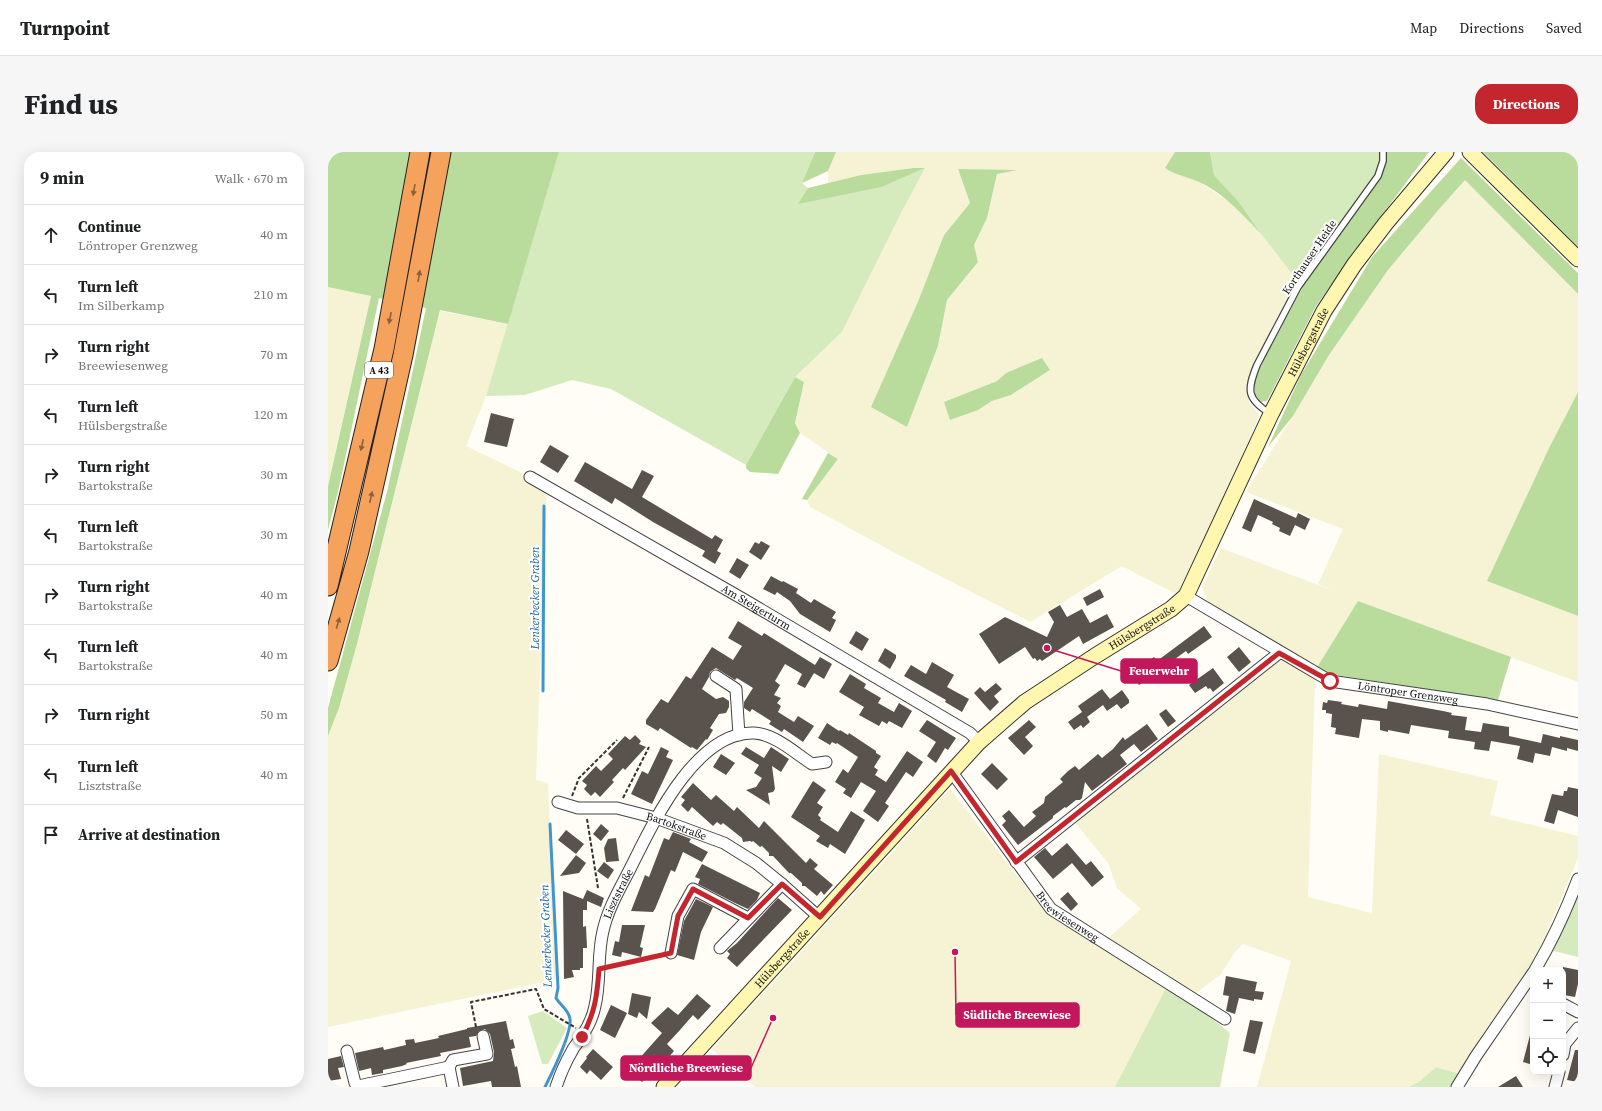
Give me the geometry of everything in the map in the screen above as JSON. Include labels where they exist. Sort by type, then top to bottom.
[{"type":"highway","name":"A 43","points":[[328,586],[384,349],[420,152]]},
{"type":"highway","name":"A 43","points":[[328,661],[358,552],[403,355],[441,152]]},
{"type":"street","name":"Hülsbergstraße","points":[[664,1087],[979,742],[1025,702],[1088,660],[1171,609],[1186,596],[1271,414],[1324,311],[1349,272],[1386,223],[1446,152]]},
{"type":"street","points":[[1470,152],[1578,259]]},
{"type":"street","name":"Am Steigerturm","points":[[530,477],[743,599],[970,734],[979,742]]},
{"type":"street","name":"Löntroper Grenzweg","points":[[1186,596],[1279,653],[1330,681],[1487,704],[1578,724]]},
{"type":"street","points":[[1016,862],[1279,653]]},
{"type":"street","points":[[716,676],[736,689],[739,735]]},
{"type":"street","name":"Lisztstraße","points":[[556,1087],[572,1049],[584,1033],[591,1020],[595,1006],[603,930],[610,911],[656,818],[683,777],[701,757],[717,744],[739,735],[755,733],[774,738],[812,764],[826,762]]},
{"type":"street","name":"Breewiesenweg","points":[[951,771],[1051,909],[1225,1019]]},
{"type":"street","name":"Bartokstraße","points":[[558,802],[585,808],[617,808],[656,818],[724,843],[756,863],[820,917]]},
{"type":"street","points":[[1536,967],[1548,947],[1563,916],[1578,879]]},
{"type":"street","points":[[720,948],[782,884]]},
{"type":"street","points":[[671,953],[678,916],[693,889],[748,918]]},
{"type":"street","points":[[1457,1087],[1476,1056],[1530,977]]},
{"type":"street","points":[[1566,1006],[1578,1012]]},
{"type":"street","points":[[1566,1043],[1578,1028]]},
{"type":"street","points":[[347,1052],[355,1083],[358,1086],[368,1086],[448,1067],[453,1060],[487,1058],[483,1036]]},
{"type":"street","points":[[448,1067],[453,1087]]},
{"type":"street","points":[[1555,1087],[1558,1075]]},
{"type":"lane","name":"Korthauser Heide","points":[[1271,414],[1261,408],[1252,399],[1250,393],[1249,388],[1257,365],[1298,287],[1378,176],[1383,161],[1383,152]]},
{"type":"path","points":[[570,805],[579,778],[617,740]]},
{"type":"path","points":[[617,808],[649,747]]},
{"type":"path","points":[[585,808],[598,888]]},
{"type":"path","points":[[599,969],[671,953]]},
{"type":"path","points":[[483,1036],[478,1034],[471,1002],[536,989],[544,1009],[584,1033]]},
{"type":"shaded area","points":[[836,152],[1175,152],[1165,168],[1200,182],[1233,205],[1261,234],[1297,280],[1246,386],[1249,402],[1259,416],[1185,595],[1182,597],[1122,566],[1030,622],[899,555],[810,507],[807,500],[838,459],[800,433],[795,423],[804,382],[795,377],[842,332],[924,169],[913,168],[861,175],[828,184],[828,171]],"holes":[[[958,169],[997,174],[987,218],[974,245],[978,262],[947,300],[938,346],[907,427],[917,304],[944,235],[970,203]],[[1050,370],[1011,395],[992,401],[978,410],[944,402],[997,381],[1006,373]]]},
{"type":"shaded area","points":[[1465,180],[1578,294],[1578,392],[1549,448],[1487,581],[1578,616],[1578,682],[1358,601],[1316,669],[1208,603],[1202,587],[1221,548],[1334,591],[1318,584],[1343,529],[1246,492],[1329,355],[1388,270]]},
{"type":"shaded area","points":[[328,287],[371,296],[328,486]]},
{"type":"shaded area","points":[[440,311],[508,324],[486,396],[466,446],[530,477],[547,487],[536,780],[548,783],[558,979],[328,1027],[328,736],[339,708],[357,644]]},
{"type":"shaded area","points":[[1276,658],[1315,678],[1308,897],[1372,913],[1379,754],[1498,781],[1490,815],[1578,836],[1578,858],[1532,967],[1530,967],[1530,971],[1460,1074],[1436,1067],[1420,1081],[1409,1087],[1257,1087],[1291,961],[1243,944],[1235,952],[1221,974],[1195,994],[1105,941],[1141,909],[1117,888],[1108,863],[1074,821]]},
{"type":"shaded area","points":[[950,789],[1039,904],[1047,912],[1166,988],[1115,1087],[755,1087],[712,1049]]},
{"type":"green space","points":[[328,152],[559,152],[508,324],[440,310],[357,644],[339,708],[328,736],[328,708],[387,492],[426,308],[379,298],[339,488],[328,530],[328,486],[371,296],[328,287]]},
{"type":"green space","points":[[559,152],[815,152],[802,183],[808,188],[799,203],[882,187],[925,168],[842,332],[795,377],[746,465],[611,389],[572,380],[525,395],[486,396]]},
{"type":"green space","points":[[815,152],[836,152],[828,171],[802,183]]},
{"type":"green space","points":[[1175,152],[1210,152],[1214,175],[1239,202],[1261,234],[1232,205],[1208,186],[1165,168]]},
{"type":"green space","points":[[1210,152],[1380,152],[1379,165],[1373,178],[1338,228],[1297,280],[1261,234],[1239,202],[1214,175]]},
{"type":"green space","points":[[1386,152],[1429,152],[1316,306],[1267,401],[1260,402],[1255,396],[1254,382],[1264,359],[1305,283],[1383,172]]},
{"type":"green space","points":[[1483,152],[1578,152],[1578,247]]},
{"type":"green space","points":[[1461,158],[1578,273],[1578,294],[1465,180],[1388,270],[1329,355],[1293,416],[1268,447],[1301,375],[1372,257]]},
{"type":"green space","points":[[913,168],[925,168],[882,187],[798,204],[808,188],[861,175]]},
{"type":"green space","points":[[958,169],[1017,170],[997,174],[987,218],[974,245],[978,262],[947,300],[938,346],[907,427],[871,407],[917,304],[944,235],[970,203]]},
{"type":"green space","points":[[1042,358],[1050,370],[1011,395],[992,401],[978,410],[950,420],[944,402],[997,381],[1006,373]]},
{"type":"green space","points":[[795,377],[804,382],[795,423],[800,433],[778,474],[750,472],[746,468],[746,465]]},
{"type":"green space","points":[[1578,392],[1578,616],[1487,581],[1549,448]]},
{"type":"green space","points":[[828,453],[838,459],[807,500],[802,499]]},
{"type":"green space","points":[[1358,601],[1511,657],[1498,700],[1329,674],[1316,669]]},
{"type":"green space","points":[[1578,893],[1578,957],[1550,950]]},
{"type":"green space","points":[[1166,988],[1190,1001],[1230,1033],[1220,1087],[1115,1087]]},
{"type":"green space","points":[[543,1011],[567,1028],[548,1064],[542,1064],[528,1016]]},
{"type":"green space","points":[[1436,1067],[1460,1074],[1453,1087],[1409,1087],[1420,1081]]},
{"type":"building","points":[[491,413],[514,419],[507,447],[484,442]]},
{"type":"building","points":[[550,445],[569,456],[558,473],[540,462]]},
{"type":"building","points":[[585,462],[632,489],[642,470],[654,476],[642,497],[712,539],[715,535],[723,540],[717,551],[721,553],[715,564],[702,556],[705,551],[653,522],[615,498],[612,504],[574,481]]},
{"type":"building","points":[[1254,499],[1296,518],[1298,513],[1310,519],[1305,530],[1295,525],[1290,536],[1279,531],[1280,528],[1272,524],[1273,522],[1258,515],[1251,532],[1242,528]]},
{"type":"building","points":[[761,541],[770,546],[761,560],[749,552],[755,542],[759,544]]},
{"type":"building","points":[[737,558],[749,565],[740,579],[729,572]]},
{"type":"building","points":[[771,576],[798,589],[796,593],[811,603],[814,599],[836,612],[832,618],[836,620],[830,632],[800,614],[790,601],[777,592],[775,595],[763,589]]},
{"type":"building","points":[[1100,589],[1104,597],[1087,606],[1083,598]]},
{"type":"building","points":[[1060,605],[1067,617],[1082,609],[1090,623],[1107,614],[1114,627],[1083,644],[1079,636],[1042,661],[1040,659],[1037,661],[1035,658],[1033,659],[1025,647],[999,664],[979,634],[1005,617],[1047,637],[1054,622],[1048,612]]},
{"type":"building","points":[[738,621],[762,636],[764,633],[815,665],[820,657],[832,664],[824,679],[814,673],[805,688],[797,684],[802,674],[785,664],[775,681],[780,685],[774,695],[781,698],[777,703],[781,706],[778,712],[794,722],[798,716],[814,726],[803,742],[784,729],[782,732],[769,724],[771,721],[752,709],[750,712],[744,708],[744,702],[753,688],[737,678],[735,680],[716,668],[710,672],[709,677],[702,689],[716,699],[723,697],[729,701],[729,707],[726,713],[719,714],[710,728],[713,730],[707,740],[706,739],[697,750],[692,747],[691,748],[660,728],[658,731],[646,724],[646,720],[661,699],[668,703],[686,676],[691,679],[712,647],[733,660],[742,646],[728,638]]},
{"type":"building","points":[[1204,626],[1212,637],[1188,654],[1186,651],[1139,685],[1131,674],[1154,657],[1157,661]]},
{"type":"building","points":[[856,631],[869,639],[862,651],[849,643]]},
{"type":"building","points":[[1239,647],[1251,662],[1239,672],[1227,657]]},
{"type":"building","points":[[885,648],[896,655],[890,669],[878,661]]},
{"type":"building","points":[[932,662],[954,675],[947,687],[969,699],[962,712],[945,702],[946,700],[904,676],[911,665],[926,674]]},
{"type":"building","points":[[1213,668],[1224,683],[1213,692],[1206,686],[1195,693],[1189,685]]},
{"type":"building","points":[[850,674],[866,684],[864,688],[881,698],[878,703],[894,712],[899,703],[912,711],[902,728],[889,721],[887,724],[882,721],[879,726],[859,715],[864,707],[839,692]]},
{"type":"building","points":[[996,683],[1002,689],[994,696],[999,702],[990,711],[974,693],[980,687],[985,692]]},
{"type":"building","points":[[1102,689],[1110,699],[1122,690],[1129,700],[1129,703],[1121,709],[1117,704],[1107,711],[1103,705],[1087,717],[1090,722],[1083,728],[1081,725],[1074,730],[1068,722],[1082,712],[1078,706]]},
{"type":"building","points":[[1328,700],[1342,702],[1341,704],[1358,707],[1359,704],[1387,709],[1388,701],[1443,711],[1452,713],[1451,715],[1467,717],[1465,730],[1481,732],[1483,723],[1509,727],[1509,736],[1541,743],[1543,734],[1560,738],[1560,736],[1578,740],[1578,751],[1567,748],[1567,751],[1552,747],[1550,756],[1535,753],[1533,763],[1517,759],[1520,746],[1491,741],[1489,751],[1474,749],[1475,742],[1448,738],[1449,731],[1411,725],[1409,734],[1388,730],[1388,732],[1380,730],[1380,721],[1362,719],[1359,738],[1335,734],[1336,728],[1331,727],[1332,714],[1326,713],[1326,710],[1322,710],[1323,702],[1327,703]]},
{"type":"building","points":[[1166,709],[1176,721],[1168,727],[1159,714]]},
{"type":"building","points":[[927,720],[956,738],[948,750],[945,748],[936,763],[927,756],[936,742],[919,731]]},
{"type":"building","points":[[1029,720],[1036,727],[1025,737],[1033,746],[1024,755],[1008,738]]},
{"type":"building","points":[[827,723],[839,731],[840,730],[848,735],[849,733],[881,756],[874,767],[878,770],[875,775],[886,782],[907,751],[923,762],[913,777],[906,772],[885,803],[889,806],[878,822],[863,811],[876,791],[861,782],[851,798],[843,793],[846,789],[835,782],[843,769],[848,773],[858,757],[837,743],[832,742],[830,745],[818,738]]},
{"type":"building","points":[[1147,724],[1158,739],[1141,752],[1134,744],[1120,755],[1127,764],[1092,791],[1085,782],[1082,798],[1080,800],[1076,800],[1066,808],[1065,807],[1018,845],[1002,825],[1006,821],[1002,816],[1009,810],[1024,827],[1036,816],[1032,812],[1044,803],[1045,797],[1063,782],[1060,779],[1068,771],[1075,766],[1079,770],[1098,754],[1102,758],[1113,749],[1123,737],[1125,740]]},
{"type":"building","points":[[635,735],[641,741],[639,744],[646,747],[625,770],[623,768],[612,780],[614,782],[600,797],[595,792],[591,796],[584,789],[587,785],[582,781],[596,766],[601,771],[613,759],[608,754],[625,736],[630,740]]},
{"type":"building","points":[[661,747],[669,751],[666,757],[673,760],[652,804],[631,794],[642,771],[648,774]]},
{"type":"building","points":[[746,747],[764,758],[771,747],[789,759],[781,772],[772,766],[775,789],[773,792],[768,793],[770,805],[746,790],[756,787],[762,778],[754,773],[759,765],[741,754]]},
{"type":"building","points":[[721,754],[735,763],[726,775],[713,767]]},
{"type":"building","points":[[992,763],[1008,779],[997,790],[981,774]]},
{"type":"building","points":[[813,781],[826,790],[817,803],[823,807],[818,815],[821,818],[820,820],[838,832],[851,811],[865,820],[845,854],[830,844],[828,848],[816,841],[820,836],[791,817]]},
{"type":"building","points":[[693,783],[711,800],[716,795],[734,811],[737,807],[759,828],[764,821],[806,863],[810,858],[818,865],[814,869],[833,885],[824,895],[821,891],[817,896],[805,886],[802,886],[802,883],[791,873],[789,873],[773,856],[769,856],[769,853],[762,846],[760,847],[753,841],[743,842],[742,838],[723,823],[721,825],[717,822],[713,826],[692,807],[688,812],[681,805],[685,800],[681,797]]},
{"type":"building","points":[[1568,787],[1578,789],[1578,817],[1558,810],[1554,824],[1544,821],[1552,794],[1563,796],[1564,791],[1567,791]]},
{"type":"building","points":[[601,824],[609,831],[601,841],[593,834]]},
{"type":"building","points":[[566,830],[584,844],[576,854],[558,840]]},
{"type":"building","points":[[673,832],[691,839],[689,842],[708,852],[702,862],[683,852],[675,872],[671,870],[653,912],[631,911],[645,875],[649,877],[664,838],[669,840]]},
{"type":"building","points":[[616,838],[619,861],[606,862],[604,848],[608,839]]},
{"type":"building","points":[[1067,843],[1086,865],[1091,861],[1104,877],[1092,887],[1072,863],[1053,879],[1034,857],[1045,848],[1052,856]]},
{"type":"building","points":[[576,855],[586,863],[579,873],[560,876]]},
{"type":"building","points":[[604,862],[614,870],[608,879],[597,871]]},
{"type":"building","points":[[702,864],[760,893],[757,900],[748,909],[698,884],[700,879],[695,877]]},
{"type":"building","points":[[587,890],[604,898],[601,907],[587,901],[587,910],[583,910],[583,927],[586,926],[587,948],[583,948],[583,968],[580,968],[580,970],[572,970],[574,977],[564,979],[563,891],[583,899]]},
{"type":"building","points":[[1068,892],[1078,904],[1071,911],[1060,899]]},
{"type":"building","points":[[778,898],[792,910],[737,967],[727,958],[730,954],[727,951],[737,943]]},
{"type":"building","points":[[696,899],[713,907],[701,932],[694,960],[677,955],[684,921]]},
{"type":"building","points":[[622,925],[645,925],[640,947],[643,948],[641,957],[622,952],[621,957],[612,955],[615,941],[619,942]]},
{"type":"building","points":[[1566,968],[1578,970],[1578,984],[1575,997],[1566,995]]},
{"type":"building","points":[[1226,976],[1257,982],[1255,991],[1264,992],[1262,1000],[1254,999],[1254,1001],[1239,998],[1235,1014],[1226,1011],[1229,996],[1223,995]]},
{"type":"building","points":[[632,993],[651,997],[647,1019],[639,1012],[637,1018],[628,1014]]},
{"type":"building","points":[[697,994],[711,1006],[698,1020],[693,1015],[667,1044],[674,1051],[662,1065],[660,1064],[654,1069],[642,1082],[629,1070],[662,1033],[651,1023],[668,1007],[678,1015]]},
{"type":"building","points":[[611,1005],[627,1013],[615,1038],[600,1030]]},
{"type":"building","points":[[1250,1020],[1263,1022],[1255,1054],[1243,1051]]},
{"type":"building","points":[[506,1021],[510,1040],[513,1039],[515,1048],[511,1049],[515,1067],[517,1066],[521,1087],[492,1087],[491,1081],[463,1086],[460,1068],[493,1061],[494,1052],[490,1034],[485,1029],[479,1031],[476,1036],[469,1037],[471,1047],[440,1053],[441,1056],[406,1063],[407,1064],[402,1066],[383,1070],[383,1073],[372,1075],[371,1068],[359,1071],[355,1053],[383,1047],[384,1050],[406,1045],[405,1040],[414,1039],[415,1043],[439,1038],[438,1036],[467,1028]]},
{"type":"building","points":[[1530,1035],[1530,1064],[1523,1062]]},
{"type":"building","points":[[593,1049],[613,1067],[601,1080],[590,1070],[587,1074],[580,1067]]},
{"type":"building","points":[[1575,1050],[1578,1050],[1578,1082],[1567,1080]]},
{"type":"building","points":[[341,1056],[344,1067],[338,1068],[341,1079],[328,1081],[328,1059]]},
{"type":"building","points":[[1516,1076],[1523,1087],[1498,1087]]},
{"type":"waterway","name":"Lenkerbecker Graben","points":[[543,691],[544,506]]},
{"type":"waterway","name":"Lenkerbecker Graben","points":[[545,1087],[557,1063],[570,1025],[570,1019],[566,1010],[556,998],[558,988],[550,824]]},
{"type":"place","name":"Feuerwehr","points":[[1047,648]]},
{"type":"place","name":"Südliche Breewiese","points":[[955,952]]},
{"type":"place","name":"Nördliche Breewiese","points":[[773,1018]]},
{"type":"route","points":[[582,1037],[591,1020],[595,1006],[599,969],[671,953],[678,916],[693,889],[748,918],[782,884],[820,917],[951,771],[959,780],[1016,862],[1279,653],[1330,681]]}]
